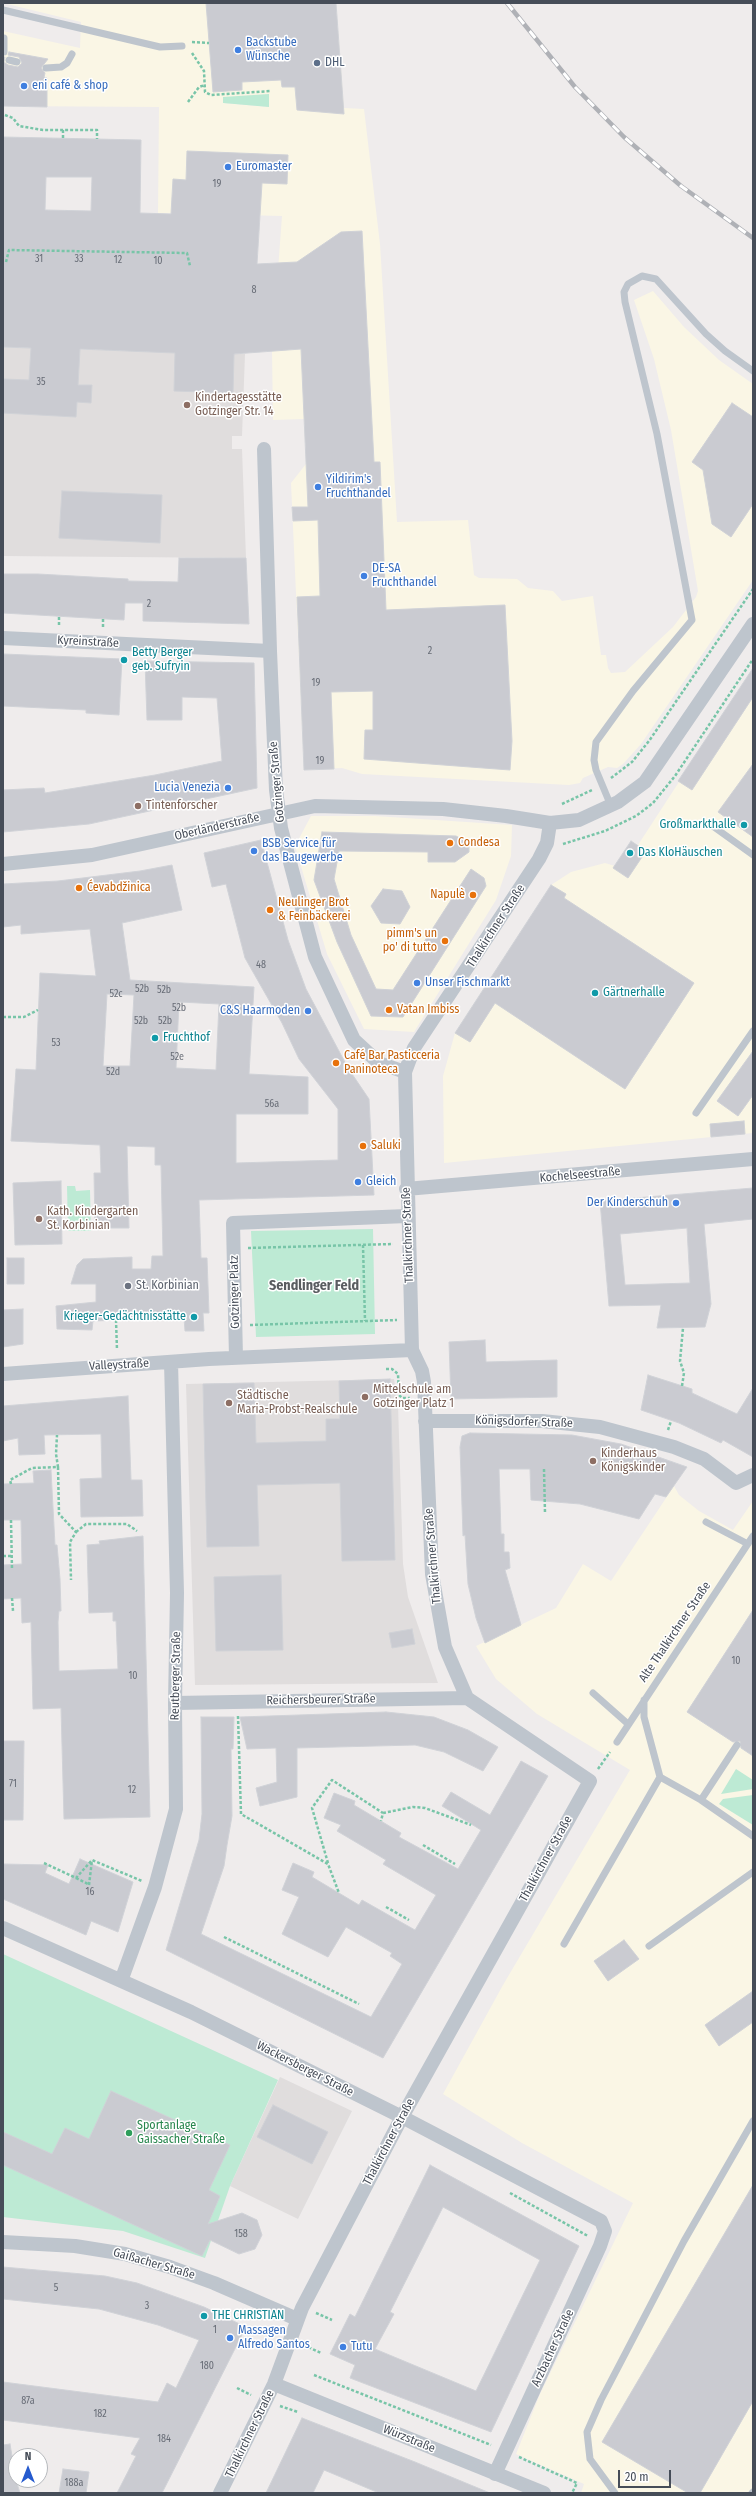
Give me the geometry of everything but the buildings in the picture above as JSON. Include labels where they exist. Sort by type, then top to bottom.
[{"type":"street","name":"Gotzinger Straße","points":[[264,449],[270,652],[278,813],[315,957],[354,1040],[379,1063],[405,1072]]},
{"type":"street","points":[[550,823],[578,820],[611,806],[632,794],[645,782],[753,624]]},
{"type":"street","name":"Kyreinstraße","points":[[3,638],[270,652]]},
{"type":"street","name":"Oberländerstraße","points":[[3,864],[92,855],[315,806],[365,806],[458,811],[514,817],[550,823]]},
{"type":"street","name":"Thalkirchner Straße","points":[[220,2493],[274,2384],[297,2319],[402,2117],[590,1781],[467,1698],[445,1647],[432,1574],[422,1371],[412,1350],[406,1189],[405,1072],[414,1048],[539,859],[547,843],[550,823]]},
{"type":"street","name":"Kochelseestraße","points":[[406,1189],[753,1159]]},
{"type":"street","name":"Gotzinger Platz","points":[[236,1358],[233,1223],[407,1216]]},
{"type":"street","points":[[236,1358],[412,1350]]},
{"type":"street","name":"Valleystraße","points":[[3,1374],[236,1358]]},
{"type":"street","name":"Reutberger Straße","points":[[121,1981],[155,1887],[176,1809],[175,1703],[178,1593],[171,1362]]},
{"type":"street","name":"Königsdorfer Straße","points":[[425,1421],[542,1420],[600,1427],[674,1447],[704,1459],[736,1483],[753,1475]]},
{"type":"street","name":"Reichersbeurer Straße","points":[[175,1703],[467,1698]]},
{"type":"street","name":"Wackersberger Straße","points":[[3,1928],[191,2012],[402,2117],[601,2221]]},
{"type":"street","name":"Arzbacher Straße","points":[[496,2474],[600,2246],[605,2231],[601,2221]]},
{"type":"street","name":"Gaißacher Straße","points":[[3,2242],[75,2246],[125,2254],[170,2266],[297,2319]]},
{"type":"street","name":"Würzstraße","points":[[274,2384],[544,2493]]},
{"type":"lane","points":[[3,10],[169,48],[186,45]]},
{"type":"lane","points":[[4,38],[4,52]]},
{"type":"lane","points":[[46,68],[61,67],[72,54]]},
{"type":"lane","points":[[9,60],[17,62]]},
{"type":"lane","points":[[611,806],[594,760],[594,749],[598,738],[692,620],[657,434],[625,302],[624,292],[628,284],[642,276],[656,279],[706,334],[725,351],[753,371]]},
{"type":"lane","points":[[714,827],[753,855]]},
{"type":"lane","points":[[696,1113],[753,1031]]},
{"type":"lane","points":[[706,1522],[748,1544]]},
{"type":"lane","name":"Alte Thalkirchner Straße","points":[[617,1742],[753,1536]]},
{"type":"lane","points":[[593,1693],[628,1724]]},
{"type":"lane","points":[[564,1944],[660,1777],[644,1717],[644,1699]]},
{"type":"lane","points":[[701,1800],[737,1745]]},
{"type":"lane","points":[[660,1777],[701,1800],[753,1836]]},
{"type":"lane","points":[[649,1946],[753,1872]]},
{"type":"lane","points":[[615,2493],[590,2459],[587,2432],[601,2400],[684,2241],[753,2121]]},
{"type":"path","points":[[209,42],[186,45],[204,71],[205,92],[211,95],[271,91]]},
{"type":"path","points":[[188,102],[199,87],[205,84]]},
{"type":"path","points":[[5,115],[13,118],[19,126],[63,130],[97,130],[97,139]]},
{"type":"path","points":[[63,130],[63,139]]},
{"type":"path","points":[[6,262],[9,250],[187,253],[190,266]]},
{"type":"path","points":[[574,801],[602,785],[632,762],[649,741],[753,589]]},
{"type":"path","points":[[3,1017],[24,1017],[38,1010]]},
{"type":"path","points":[[234,1248],[408,1243]]},
{"type":"path","points":[[363,1245],[365,1321]]},
{"type":"path","points":[[116,1320],[118,1365]]},
{"type":"path","points":[[236,1325],[411,1320]]},
{"type":"path","points":[[682,1328],[680,1361],[684,1373],[682,1386]]},
{"type":"path","points":[[383,1368],[392,1369],[398,1374],[399,1395],[402,1398],[424,1398]]},
{"type":"path","points":[[57,1435],[56,1454],[58,1467],[59,1514],[76,1532]]},
{"type":"path","points":[[11,1484],[10,1480],[32,1468],[58,1467]]},
{"type":"path","points":[[544,1469],[545,1514]]},
{"type":"path","points":[[11,1520],[12,1570]]},
{"type":"path","points":[[71,1580],[70,1542],[76,1532],[86,1524],[127,1524],[138,1531]]},
{"type":"path","points":[[3,1556],[12,1556]]},
{"type":"path","points":[[12,1598],[13,1611]]},
{"type":"path","points":[[237,1702],[241,1814],[328,1864]]},
{"type":"path","points":[[339,1893],[328,1864],[312,1808],[332,1780],[383,1813],[413,1807],[425,1808],[471,1825]]},
{"type":"path","points":[[381,1821],[383,1813]]},
{"type":"path","points":[[423,1846],[455,1864]]},
{"type":"path","points":[[92,1860],[155,1887]]},
{"type":"path","points":[[44,1863],[88,1885],[92,1860]]},
{"type":"path","points":[[76,1878],[92,1860]]},
{"type":"path","points":[[386,1907],[409,1920]]},
{"type":"path","points":[[224,1937],[359,2004]]},
{"type":"path","points":[[314,2375],[506,2451],[577,2483],[572,2493]]},
{"type":"shaded area","points":[[3,3],[336,3],[344,108],[364,109],[380,244],[397,522],[468,520],[474,575],[479,578],[517,579],[528,588],[553,591],[562,601],[593,596],[601,655],[606,655],[608,668],[611,673],[625,672],[673,627],[696,597],[698,591],[671,430],[654,359],[634,300],[653,291],[684,327],[719,360],[753,384],[753,580],[641,744],[623,764],[617,768],[608,767],[583,778],[580,783],[569,785],[362,774],[342,768],[304,770],[291,483],[306,464],[304,419],[273,420],[272,351],[282,216],[158,213],[159,107],[3,106],[3,31],[80,48],[81,22]],"holes":[[[269,94],[269,107],[223,103]]]},
{"type":"shaded area","points":[[3,347],[245,354],[242,436],[232,436],[232,449],[242,449],[246,558],[3,556]]},
{"type":"shaded area","points":[[753,668],[753,1133],[444,1163],[443,1076],[455,1033],[551,885],[571,872],[605,863],[615,866],[631,841],[638,845]]},
{"type":"shaded area","points":[[311,816],[375,816],[512,825],[511,856],[496,900],[414,1032],[364,1029],[327,954],[295,846]]},
{"type":"shaded area","points":[[394,1379],[398,1405],[403,1564],[408,1597],[438,1683],[195,1685],[186,1384]]},
{"type":"shaded area","points":[[674,1486],[679,1495],[699,1511],[733,1530],[753,1501],[753,2493],[581,2493],[584,2484],[516,2454],[540,2394],[633,2203],[522,2143],[443,2094],[503,1985],[630,1770],[537,1714],[496,1679],[476,1646],[556,1608],[583,1564],[611,1581]]},
{"type":"shaded area","points":[[280,2077],[352,2111],[298,2219],[230,2186]]},
{"type":"green space","points":[[269,94],[269,107],[223,103],[223,97]]},
{"type":"green space","points":[[67,1186],[75,1186],[76,1191],[90,1190],[91,1231],[68,1231]]},
{"type":"green space","points":[[373,1229],[375,1334],[256,1337],[251,1231]]},
{"type":"green space","points":[[736,1769],[753,1780],[753,1789],[721,1794]]},
{"type":"green space","points":[[753,1795],[753,1825],[719,1804],[723,1799]]},
{"type":"green space","name":"Sportanlage Gaissacher Straße","points":[[3,1954],[278,2080],[230,2186],[205,2258],[123,2231],[3,2217]]},
{"type":"railway","points":[[507,3],[575,87],[624,137],[681,186],[753,238]]},
{"type":"place","name":"Backstube Wünsche","points":[[238,50]]},
{"type":"place","name":"DHL","points":[[317,63]]},
{"type":"place","name":"eni café & shop","points":[[24,86]]},
{"type":"place","name":"Euromaster","points":[[228,167]]},
{"type":"place","name":"Kindertagesstätte Gotzinger Str. 14","points":[[187,405]]},
{"type":"place","name":"Yildirim's Fruchthandel","points":[[318,487]]},
{"type":"place","name":"DE-SA Fruchthandel","points":[[364,576]]},
{"type":"place","name":"Betty Berger geb. Sufryin","points":[[124,660]]},
{"type":"place","name":"Lucia Venezia","points":[[228,788]]},
{"type":"place","name":"Tintenforscher","points":[[138,806]]},
{"type":"place","name":"Großmarkthalle","points":[[744,825]]},
{"type":"place","name":"Condesa","points":[[450,843]]},
{"type":"place","name":"BSB Service für das Baugewerbe","points":[[254,851]]},
{"type":"place","name":"Das KloHäuschen","points":[[630,853]]},
{"type":"place","name":"Ćevabdžinica","points":[[79,888]]},
{"type":"place","name":"Napulè","points":[[473,895]]},
{"type":"place","name":"Neulinger Brot & Feinbäckerei","points":[[270,910]]},
{"type":"place","name":"pimm's un po' di tutto","points":[[445,941]]},
{"type":"place","name":"Unser Fischmarkt","points":[[417,983]]},
{"type":"place","name":"Gärtnerhalle","points":[[595,993]]},
{"type":"place","name":"Vatan Imbiss","points":[[389,1010]]},
{"type":"place","name":"C&S Haarmoden","points":[[308,1011]]},
{"type":"place","name":"Fruchthof","points":[[155,1038]]},
{"type":"place","name":"Café Bar Pasticceria Paninoteca","points":[[336,1063]]},
{"type":"place","name":"Saluki","points":[[363,1146]]},
{"type":"place","name":"Gleich","points":[[358,1182]]},
{"type":"place","name":"Der Kinderschuh","points":[[676,1203]]},
{"type":"place","name":"Kath. Kindergarten St. Korbinian","points":[[39,1219]]},
{"type":"place","name":"St. Korbinian","points":[[128,1286]]},
{"type":"place","name":"Krieger-Gedächtnisstätte","points":[[194,1317]]},
{"type":"place","name":"Mittelschule am Gotzinger Platz 1","points":[[365,1397]]},
{"type":"place","name":"Städtische Maria-Probst-Realschule","points":[[229,1403]]},
{"type":"place","name":"Kinderhaus Königskinder","points":[[593,1461]]},
{"type":"place","name":"Sportanlage Gaissacher Straße","points":[[129,2133]]},
{"type":"place","name":"THE CHRISTIAN","points":[[204,2316]]},
{"type":"place","name":"Massagen Alfredo Santos","points":[[230,2338]]},
{"type":"place","name":"Tutu","points":[[343,2347]]},
{"type":"district","name":"Sendlinger Feld","points":[[314,1286]]}]
